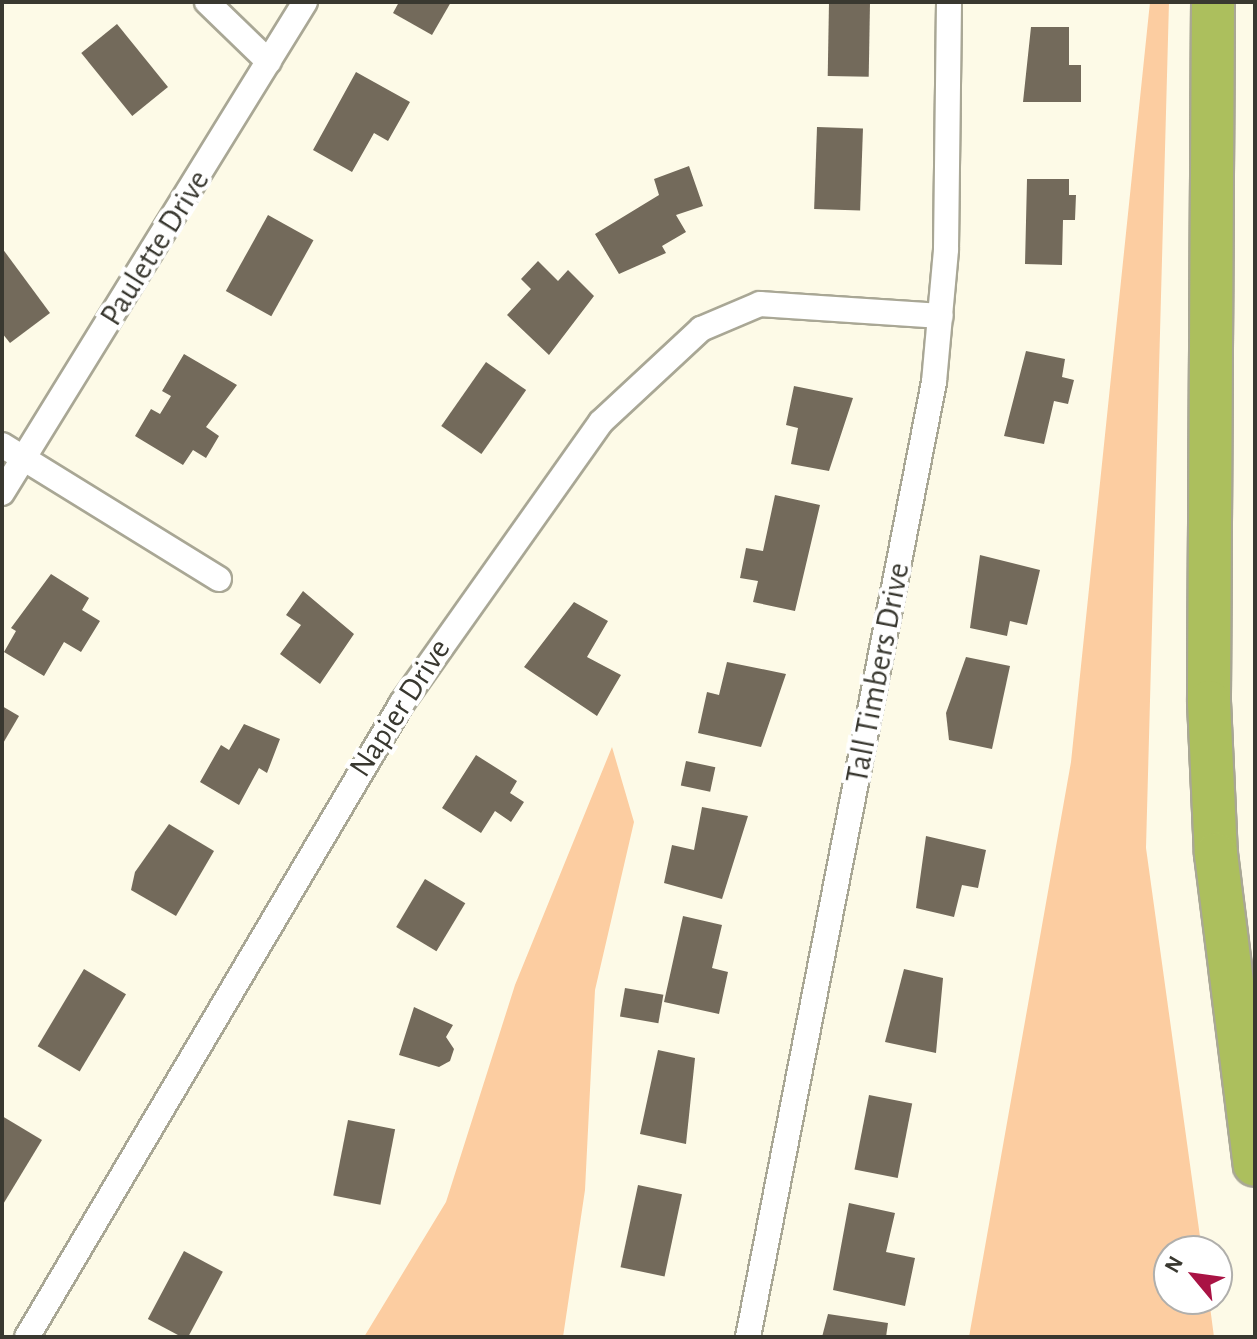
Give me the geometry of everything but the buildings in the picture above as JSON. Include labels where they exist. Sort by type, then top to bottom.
[{"type":"highway","points":[[1213,2],[1209,702],[1216,854],[1255,1165]]},
{"type":"street","points":[[207,2],[269,62]]},
{"type":"street","name":"Paulette Drive","points":[[2,493],[305,2]]},
{"type":"street","name":"Tall Timbers Drive","points":[[748,1337],[941,316],[949,2]]},
{"type":"street","name":"Napier Drive","points":[[27,1337],[394,716],[601,422],[701,329],[760,304],[941,316]]},
{"type":"street","points":[[2,445],[20,462],[219,579]]},
{"type":"shaded area","points":[[1150,2],[1169,2],[1146,848],[1200,1235],[1153,1235],[1153,1315],[1211,1315],[1214,1337],[969,1337],[1071,762]]},
{"type":"shaded area","points":[[612,747],[634,822],[595,990],[585,1190],[563,1337],[364,1337],[446,1202],[515,985]]}]
